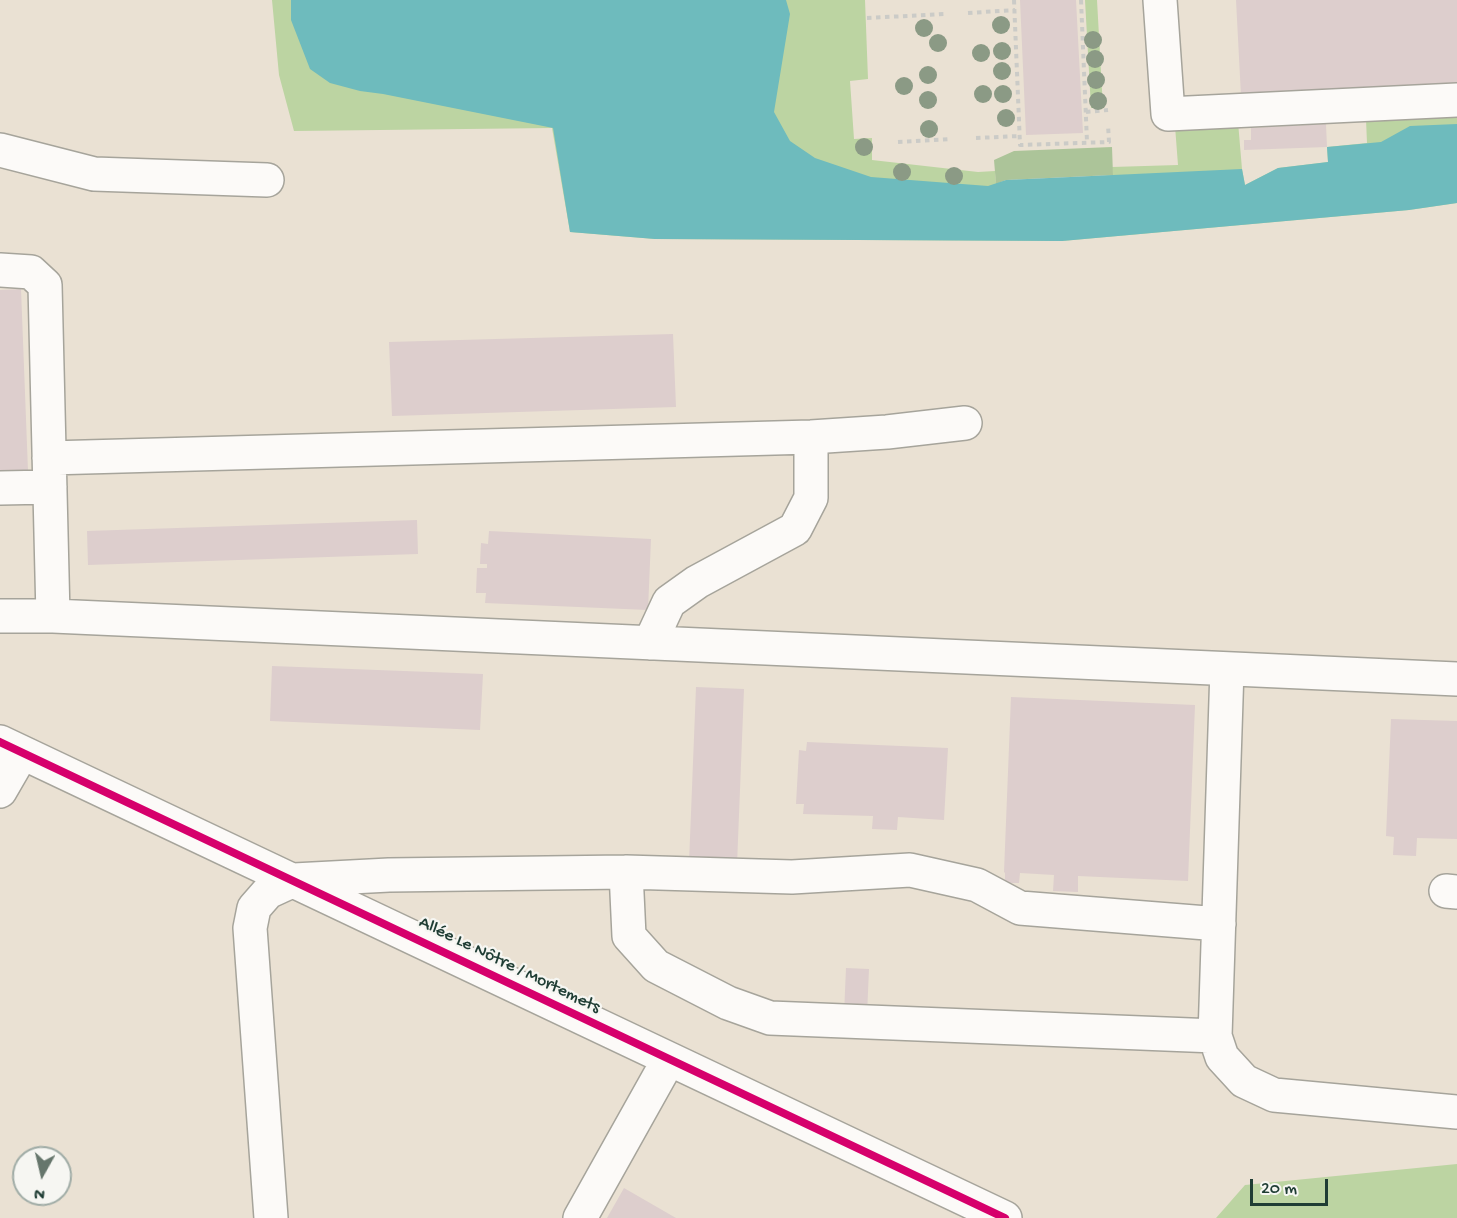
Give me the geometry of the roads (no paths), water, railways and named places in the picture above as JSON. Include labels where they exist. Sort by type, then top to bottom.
[{"type":"lane","points":[[1160,0],[1168,114],[1457,99]]},
{"type":"lane","points":[[0,150],[94,174],[267,180]]},
{"type":"lane","points":[[0,270],[31,272],[45,285],[53,616]]},
{"type":"lane","points":[[0,489],[50,473],[811,437],[887,432],[965,423]]},
{"type":"lane","points":[[650,643],[669,602],[697,582],[795,529],[811,498],[811,437]]},
{"type":"lane","points":[[0,616],[53,616],[1457,679]]},
{"type":"lane","points":[[1227,669],[1215,1036],[1222,1057],[1244,1082],[1274,1095],[1457,1112]]},
{"type":"lane","points":[[0,791],[11,747]]},
{"type":"lane","name":"Allée Le Nôtre / Mortemets","points":[[11,747],[1005,1218]]},
{"type":"lane","points":[[271,1218],[250,928],[254,908],[268,892],[294,880],[389,875],[626,872],[792,877],[910,870],[977,885],[1020,908],[1218,924]]},
{"type":"lane","points":[[626,872],[629,936],[656,966],[728,1003],[770,1018],[1215,1036]]},
{"type":"lane","points":[[580,1218],[669,1059]]},
{"type":"water","points":[[291,0],[786,0],[790,14],[774,112],[790,141],[815,158],[871,177],[988,186],[1006,180],[1242,169],[1245,185],[1278,168],[1328,162],[1327,147],[1381,142],[1410,126],[1457,124],[1457,203],[1409,210],[1062,241],[655,239],[570,232],[553,128],[360,91],[330,83],[310,69],[291,20]]}]
